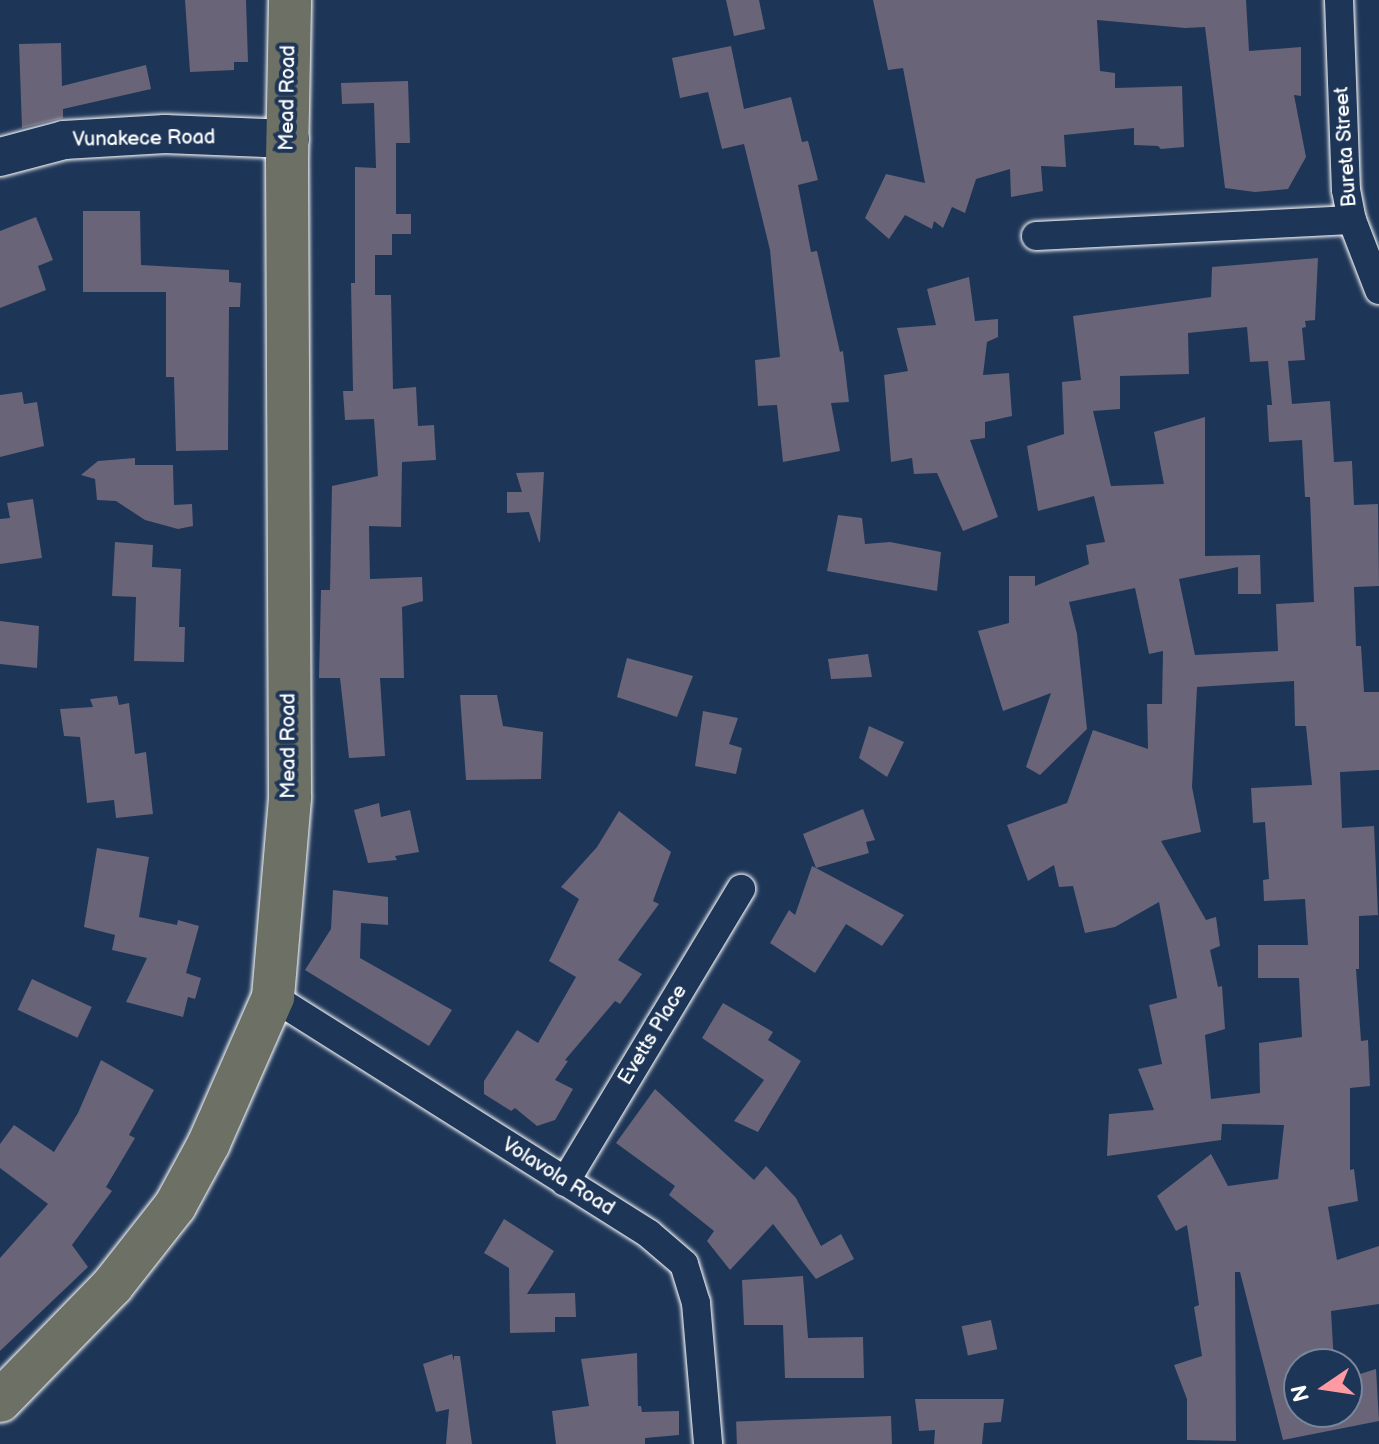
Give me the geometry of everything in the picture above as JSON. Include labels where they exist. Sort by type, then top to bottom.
[{"type":"main road","name":"Mead Road","points":[[0,1401],[112,1286],[175,1206],[209,1143],[273,997],[290,797],[287,160],[290,139],[290,0]]},
{"type":"main road","name":"Vunakece Road","points":[[0,157],[64,140],[151,135],[290,139]]},
{"type":"street","name":"Bureta Street","points":[[1339,0],[1346,190],[1352,220],[1379,290]]},
{"type":"street","points":[[1036,236],[1352,220]]},
{"type":"street","name":"Evetts Place","points":[[565,1182],[741,889]]},
{"type":"street","name":"Volavola Road","points":[[273,997],[649,1234],[684,1264],[696,1303],[708,1444]]},
{"type":"building","points":[[185,0],[246,0],[248,62],[234,62],[234,70],[190,72]]},
{"type":"building","points":[[726,0],[759,0],[765,29],[734,36]]},
{"type":"building","points":[[873,0],[1246,0],[1249,51],[1301,47],[1301,96],[1294,95],[1306,157],[1288,189],[1255,192],[1225,188],[1205,27],[1097,20],[1100,71],[1115,73],[1115,88],[1182,86],[1184,147],[1161,149],[1158,146],[1134,145],[1134,128],[1064,135],[1066,167],[1041,166],[1043,191],[1011,197],[1010,169],[976,179],[965,213],[952,207],[943,228],[934,221],[932,229],[905,215],[889,239],[865,218],[886,174],[925,183],[903,68],[888,70]]},
{"type":"building","points":[[61,43],[62,86],[146,65],[151,89],[63,109],[63,118],[22,128],[19,44]]},
{"type":"building","points":[[731,46],[744,109],[791,97],[802,142],[808,141],[818,180],[798,185],[811,252],[817,251],[840,352],[843,351],[849,402],[831,403],[840,451],[783,462],[777,405],[758,406],[755,360],[780,357],[770,250],[744,144],[722,149],[708,92],[680,98],[672,58]]},
{"type":"building","points":[[408,81],[410,143],[396,143],[396,214],[411,214],[411,234],[392,234],[392,255],[375,255],[375,295],[391,295],[393,389],[416,387],[418,426],[434,425],[436,460],[402,462],[401,527],[369,526],[370,579],[422,577],[423,601],[402,607],[404,678],[380,678],[385,756],[349,758],[340,678],[319,678],[321,590],[330,590],[332,486],[378,476],[374,419],[345,420],[343,391],[353,391],[351,283],[355,283],[355,167],[376,168],[374,103],[342,104],[341,83]]},
{"type":"building","points":[[83,211],[140,211],[141,265],[229,270],[229,282],[241,283],[240,307],[229,307],[228,450],[176,451],[174,377],[166,377],[166,292],[83,292]]},
{"type":"building","points":[[36,217],[53,260],[38,266],[46,290],[0,308],[0,231]]},
{"type":"building","points":[[1318,258],[1315,320],[1305,321],[1306,327],[1302,328],[1305,360],[1288,361],[1292,404],[1330,401],[1334,462],[1352,461],[1354,505],[1378,504],[1379,586],[1354,587],[1356,646],[1361,646],[1364,692],[1379,692],[1379,770],[1340,772],[1342,828],[1374,826],[1378,915],[1359,916],[1359,969],[1356,969],[1361,1041],[1368,1040],[1370,1086],[1350,1088],[1350,1170],[1354,1169],[1358,1201],[1328,1207],[1337,1260],[1379,1246],[1379,1304],[1331,1311],[1333,1348],[1283,1348],[1283,1428],[1344,1428],[1283,1440],[1240,1272],[1235,1272],[1236,1441],[1187,1440],[1187,1399],[1174,1365],[1202,1356],[1194,1307],[1199,1305],[1187,1225],[1176,1231],[1157,1196],[1211,1154],[1228,1186],[1278,1179],[1284,1125],[1222,1124],[1221,1140],[1107,1156],[1109,1114],[1154,1110],[1138,1069],[1162,1064],[1149,1005],[1177,998],[1159,902],[1115,927],[1085,933],[1073,886],[1059,887],[1054,865],[1028,881],[1007,825],[1067,803],[1093,730],[1148,749],[1147,704],[1162,704],[1163,651],[1149,654],[1135,588],[1069,602],[1077,634],[1087,729],[1040,775],[1026,767],[1051,693],[1003,711],[978,631],[1009,623],[1009,576],[1035,576],[1035,586],[1089,564],[1086,545],[1105,542],[1094,496],[1038,511],[1027,446],[1064,434],[1062,382],[1081,380],[1073,316],[1211,297],[1212,267]],"holes":[[[1247,327],[1250,362],[1268,361],[1272,405],[1267,405],[1269,442],[1302,440],[1305,497],[1310,497],[1314,602],[1276,604],[1278,651],[1195,655],[1179,579],[1238,567],[1238,594],[1261,594],[1260,555],[1205,556],[1205,417],[1154,432],[1164,484],[1111,486],[1093,411],[1120,409],[1120,376],[1189,374],[1188,333]],[[1294,681],[1295,726],[1306,726],[1312,785],[1251,788],[1253,823],[1265,822],[1269,879],[1263,880],[1264,901],[1305,899],[1308,945],[1258,945],[1258,978],[1299,978],[1302,1037],[1259,1043],[1260,1093],[1211,1099],[1205,1035],[1225,1029],[1222,986],[1218,987],[1210,950],[1220,946],[1216,917],[1206,920],[1161,841],[1201,832],[1192,787],[1197,687]]]},
{"type":"building","points":[[969,277],[975,321],[998,319],[998,337],[987,342],[983,375],[1009,373],[1012,416],[985,422],[985,438],[970,440],[998,517],[963,531],[937,473],[914,474],[912,458],[891,462],[884,375],[908,371],[897,328],[936,325],[927,289]]},
{"type":"building","points":[[22,392],[24,404],[37,402],[44,446],[0,457],[0,395]]},
{"type":"building","points":[[135,458],[135,465],[173,465],[174,505],[192,504],[193,526],[178,529],[145,520],[116,501],[97,500],[95,479],[81,475],[98,461]]},
{"type":"building","points":[[544,472],[539,542],[529,512],[507,513],[507,492],[522,492],[516,473]]},
{"type":"building","points":[[33,499],[42,558],[0,564],[0,519],[10,518],[7,503]]},
{"type":"building","points":[[838,515],[862,518],[865,544],[890,542],[941,552],[937,591],[827,571]]},
{"type":"building","points":[[115,542],[153,545],[152,567],[181,569],[179,627],[185,627],[184,662],[134,661],[136,597],[112,596]]},
{"type":"building","points":[[0,621],[39,626],[37,668],[0,664]]},
{"type":"building","points":[[868,654],[872,677],[831,679],[828,659]]},
{"type":"building","points":[[627,658],[693,676],[677,717],[617,697]]},
{"type":"building","points":[[460,695],[497,695],[503,726],[543,732],[541,779],[466,780]]},
{"type":"building","points":[[117,696],[119,705],[129,703],[135,754],[146,752],[153,814],[116,818],[114,800],[87,803],[80,737],[64,736],[60,709],[93,707],[90,699]]},
{"type":"building","points":[[703,711],[738,718],[729,744],[742,748],[736,774],[695,766]]},
{"type":"building","points":[[869,726],[904,742],[887,777],[859,758]]},
{"type":"building","points":[[379,803],[381,817],[410,810],[419,852],[395,856],[397,860],[368,863],[354,810]]},
{"type":"building","points":[[863,809],[875,840],[866,842],[869,853],[816,868],[803,834]]},
{"type":"building","points":[[619,811],[671,852],[653,901],[659,904],[618,960],[642,974],[620,1004],[615,1001],[565,1060],[568,1061],[555,1080],[573,1089],[555,1120],[537,1126],[515,1108],[511,1111],[484,1094],[484,1081],[517,1030],[538,1043],[576,977],[549,961],[579,899],[561,887],[597,847]]},
{"type":"building","points":[[97,848],[149,857],[139,917],[177,925],[178,920],[199,926],[186,973],[201,978],[195,999],[188,997],[183,1017],[126,1002],[147,958],[112,950],[115,935],[84,927]]},
{"type":"building","points":[[812,866],[904,915],[882,946],[846,924],[815,973],[770,943],[789,910],[795,915]]},
{"type":"building","points":[[333,890],[388,897],[388,925],[361,923],[360,958],[452,1010],[429,1046],[305,970],[331,929]]},
{"type":"building","points":[[32,979],[92,1007],[77,1038],[18,1010]]},
{"type":"building","points":[[723,1003],[773,1032],[768,1040],[801,1061],[758,1132],[734,1121],[764,1080],[702,1038]]},
{"type":"building","points":[[101,1060],[154,1090],[129,1135],[135,1138],[106,1187],[112,1191],[72,1245],[88,1267],[0,1351],[0,1258],[48,1204],[0,1168],[0,1144],[14,1125],[54,1152],[78,1113]]},
{"type":"building","points":[[655,1089],[754,1180],[766,1166],[796,1198],[821,1246],[841,1234],[854,1259],[816,1279],[773,1224],[730,1270],[707,1241],[714,1231],[669,1195],[675,1186],[616,1143]]},
{"type":"building","points":[[504,1219],[554,1251],[527,1294],[575,1293],[576,1317],[555,1317],[555,1332],[510,1333],[509,1268],[484,1253]]},
{"type":"building","points":[[803,1276],[808,1338],[863,1337],[864,1378],[785,1378],[783,1325],[744,1325],[742,1280]]},
{"type":"building","points":[[991,1320],[997,1349],[968,1356],[962,1326]]},
{"type":"building","points":[[637,1353],[638,1406],[641,1406],[642,1412],[679,1411],[679,1435],[645,1438],[645,1444],[556,1444],[552,1411],[589,1406],[581,1359]]},
{"type":"building","points":[[452,1354],[454,1361],[454,1356],[460,1356],[472,1444],[446,1444],[449,1409],[436,1412],[423,1364]]},
{"type":"building","points":[[1376,1369],[1379,1421],[1363,1424],[1363,1373]]},
{"type":"building","points":[[915,1399],[1004,1399],[1001,1422],[984,1423],[982,1444],[934,1444],[935,1430],[919,1431]]},
{"type":"building","points":[[891,1416],[892,1444],[737,1444],[736,1421]]}]
